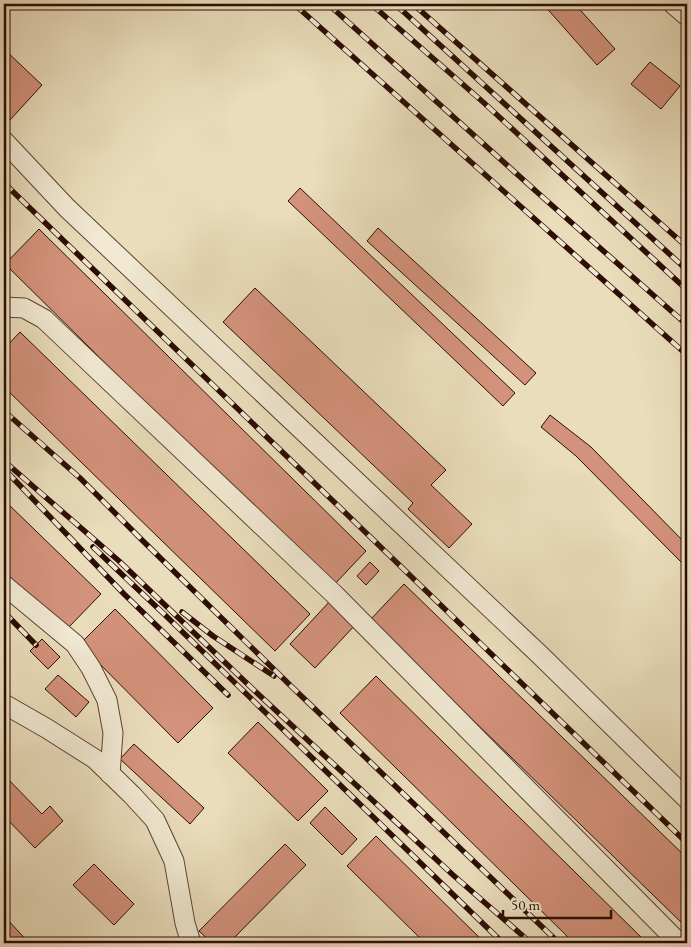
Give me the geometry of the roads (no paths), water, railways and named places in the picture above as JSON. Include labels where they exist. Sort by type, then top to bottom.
[{"type":"street","points":[[673,4],[687,16]]},
{"type":"street","points":[[4,141],[67,208],[540,655],[687,798]]},
{"type":"street","points":[[4,307],[24,308],[44,319],[334,594],[679,943]]},
{"type":"street","points":[[4,585],[75,644],[91,668],[107,700],[113,733],[110,774]]},
{"type":"street","points":[[4,704],[95,759],[132,795],[154,820],[174,861],[185,923],[191,943]]},
{"type":"railway","points":[[294,4],[687,355]]},
{"type":"railway","points":[[328,4],[687,325]]},
{"type":"railway","points":[[371,4],[483,102],[687,290]]},
{"type":"railway","points":[[395,4],[687,270]]},
{"type":"railway","points":[[413,4],[687,247]]},
{"type":"railway","points":[[4,183],[687,843]]},
{"type":"railway","points":[[4,411],[80,478],[293,688],[559,943]]},
{"type":"railway","points":[[4,461],[119,561],[257,693],[453,875],[531,943]]},
{"type":"railway","points":[[7,472],[124,594],[228,695]]},
{"type":"railway","points":[[93,547],[503,943]]},
{"type":"railway","points":[[4,612],[36,645]]},
{"type":"railway","points":[[182,612],[213,636],[274,676]]}]
